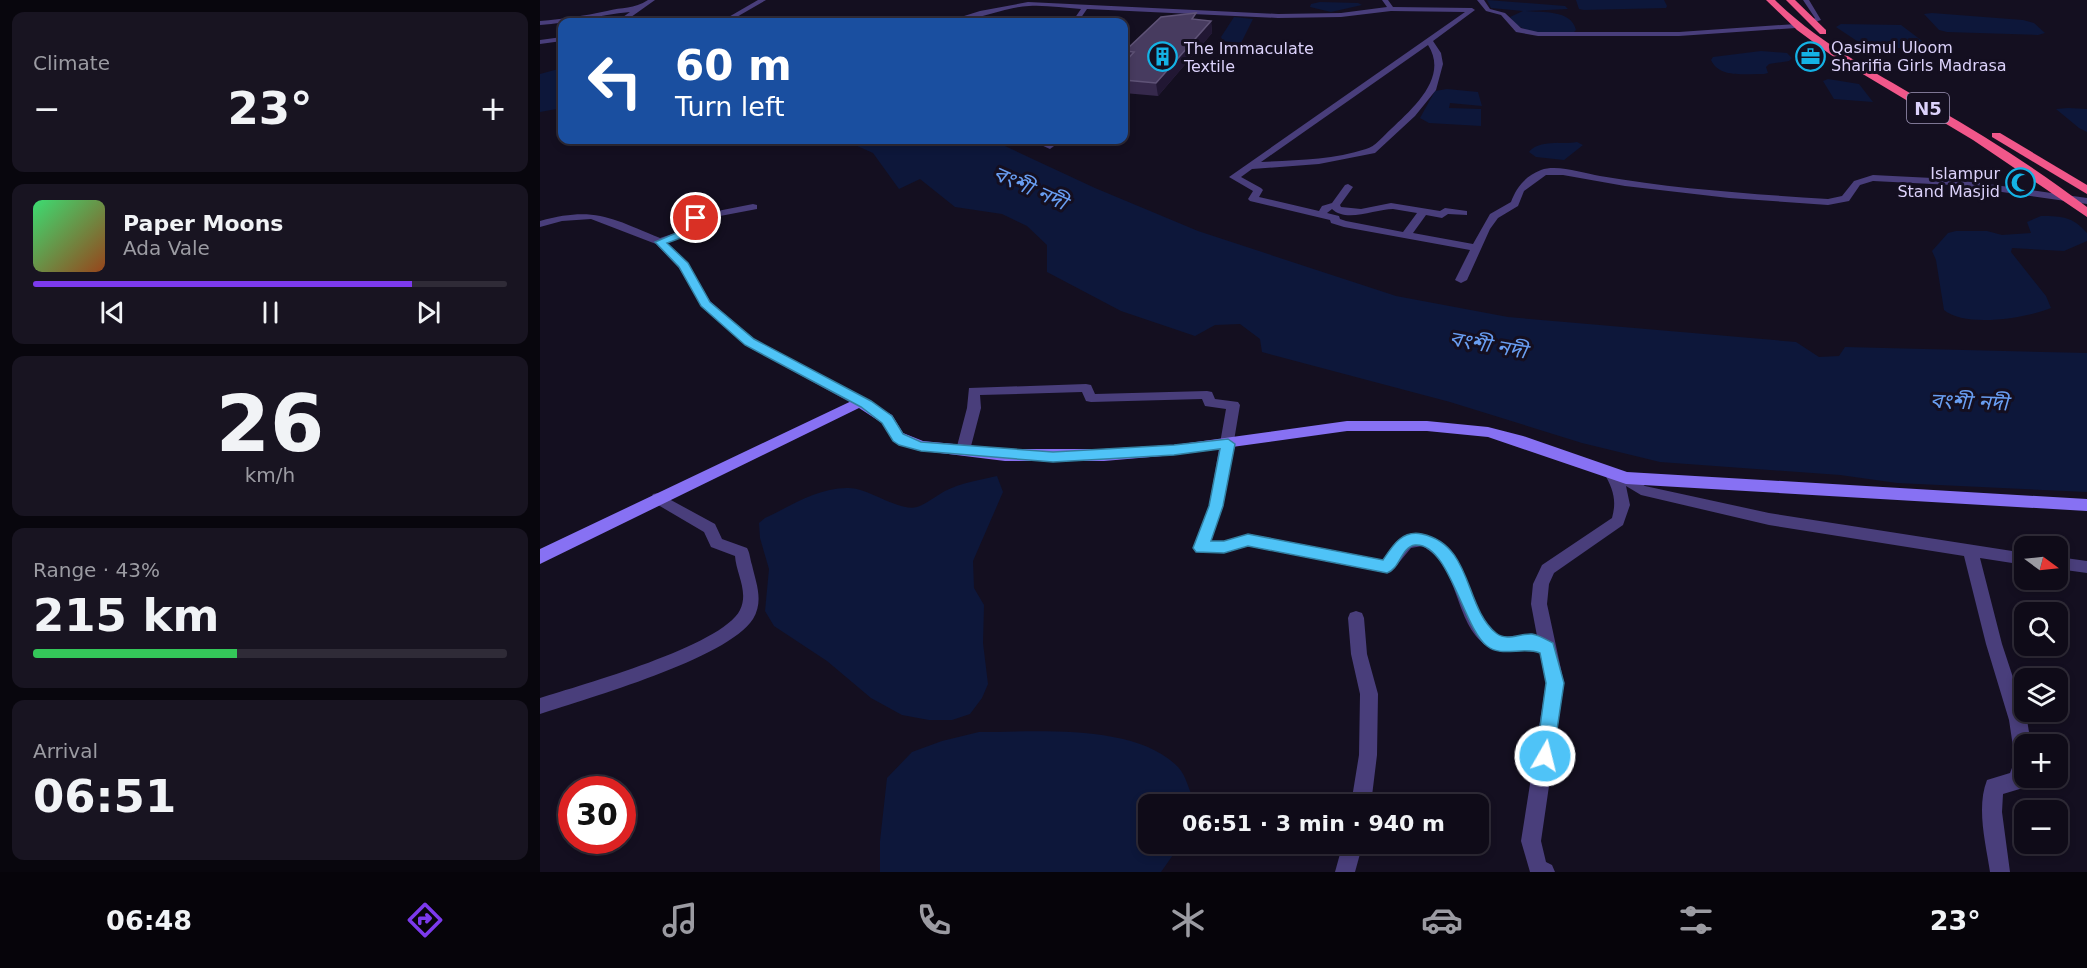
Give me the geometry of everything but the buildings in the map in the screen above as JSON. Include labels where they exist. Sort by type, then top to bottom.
[{"type":"highway","name":"N5","points":[[1770,0],[1796,26],[1836,53],[2011,158],[2081,196]]},
{"type":"highway","name":"N5","points":[[1790,4],[1847,49],[2081,196],[2087,213]]},
{"type":"highway","name":"N5","points":[[1790,4],[1813,31],[1840,50],[2081,196]]},
{"type":"street","points":[[626,18],[652,0]]},
{"type":"street","points":[[731,18],[763,0]]},
{"type":"street","points":[[1385,0],[1391,9]]},
{"type":"street","points":[[1480,0],[1488,10]]},
{"type":"street","points":[[1806,0],[1819,20],[1812,23]]},
{"type":"street","points":[[963,18],[1028,4],[1278,16],[1341,15],[1391,9],[1472,9],[1503,14],[1519,30],[1538,34],[1728,33],[1763,26],[1796,26]]},
{"type":"street","points":[[1078,18],[1086,6]]},
{"type":"street","points":[[585,18],[609,12],[638,9]]},
{"type":"street","points":[[1472,9],[1234,177],[1258,190],[1253,199],[1335,218],[1335,221],[1344,224],[1476,248]]},
{"type":"street","points":[[540,23],[558,22]]},
{"type":"street","points":[[540,42],[558,40]]},
{"type":"street","points":[[1248,166],[1319,161],[1372,151],[1412,114],[1432,90],[1439,64],[1437,52],[1429,41]]},
{"type":"street","points":[[1045,144],[1050,146]]},
{"type":"street","points":[[1461,280],[1494,216],[1515,204],[1520,190],[1544,172],[1563,171],[1625,183],[1729,195],[1828,202],[1844,202],[1849,198],[1853,186],[1862,178],[1952,182],[2081,196]]},
{"type":"street","points":[[1321,215],[1326,208],[1335,205],[1347,187]]},
{"type":"street","points":[[1335,205],[1338,210],[1361,212],[1391,206],[1443,215],[1445,210],[1463,213]]},
{"type":"street","points":[[660,242],[685,233],[696,218],[753,207]]},
{"type":"street","points":[[1407,234],[1424,211]]},
{"type":"street","points":[[540,224],[561,218],[591,216],[660,242],[684,266],[705,303],[749,342],[860,402],[887,419],[898,437],[921,447],[1053,457],[1174,450],[1347,426],[1449,427],[1518,440],[1618,475],[1641,490],[1675,499],[1769,519],[2014,557]]},
{"type":"street","points":[[963,450],[974,408],[974,391],[1086,388],[1091,398],[1207,395],[1210,403],[1233,405],[1216,506],[1201,548],[1224,547],[1248,540],[1387,567],[1402,545],[1413,539],[1427,542],[1445,554],[1456,572],[1480,628],[1494,642],[1512,645],[1531,641],[1547,648]]},
{"type":"street","points":[[540,557],[860,402]]},
{"type":"street","points":[[1618,475],[2087,504]]},
{"type":"street","points":[[1545,872],[1538,868],[1531,841],[1555,683],[1539,603],[1541,584],[1548,569],[1618,521],[1623,505],[1618,475]]},
{"type":"street","points":[[540,706],[713,644],[746,617],[753,590],[742,564],[742,552],[716,543],[710,528],[658,498]]},
{"type":"street","points":[[1971,551],[1994,644],[2018,720],[2024,760],[2016,781],[1994,787],[1992,812],[2000,872]]},
{"type":"street","points":[[2068,564],[2087,567]]},
{"type":"street","points":[[1356,618],[1359,654],[1369,694],[1368,755],[1362,794]]},
{"type":"street","points":[[1345,872],[1350,854]]},
{"type":"water","points":[[1487,0],[1565,6],[1568,9],[1526,11],[1562,15],[1573,23],[1576,30],[1573,33],[1530,31],[1522,28],[1510,17],[1523,11],[1491,8]]},
{"type":"water","points":[[1576,0],[1664,0],[1667,6],[1666,8],[1584,10],[1579,9]]},
{"type":"water","points":[[1320,2],[1362,5],[1331,12],[1310,7],[1311,4]]},
{"type":"water","points":[[1924,14],[2023,20],[2034,23],[2045,33],[2038,35],[1947,32],[1939,30]]},
{"type":"water","points":[[1234,17],[1253,19],[1241,43],[1223,41],[1221,37]]},
{"type":"water","points":[[1841,24],[1901,25],[1930,47],[1869,49],[1836,27]]},
{"type":"water","points":[[1761,51],[1787,53],[1792,58],[1789,61],[1769,64],[1766,67],[1768,73],[1764,74],[1727,73],[1715,66],[1711,60],[1713,57]]},
{"type":"water","points":[[558,69],[558,109],[540,112],[540,74]]},
{"type":"water","points":[[1828,79],[1859,84],[1873,102],[1834,99],[1823,81]]},
{"type":"water","points":[[1447,89],[1478,92],[1482,106],[1450,103],[1449,108],[1481,109],[1481,126],[1429,123],[1420,118],[1435,91]]},
{"type":"water","points":[[2056,109],[2087,109],[2087,132]]},
{"type":"water","points":[[1577,142],[1583,145],[1564,160],[1536,157],[1529,152],[1539,145]]},
{"type":"water","name":"বংশী নদী","points":[[853,144],[1001,144],[1095,188],[1198,231],[1396,296],[1508,317],[1796,342],[1819,357],[1839,356],[1845,347],[2087,353],[2087,492],[1897,483],[1840,475],[1660,462],[1582,443],[1450,402],[1262,352],[1260,339],[1240,324],[1215,325],[1195,336],[1121,311],[1047,272],[1047,245],[1027,226],[1002,214],[955,207],[920,179],[899,189],[873,153]]},
{"type":"water","points":[[2041,216],[2067,218],[2087,233],[2087,241],[2064,251],[2012,248],[2011,252],[2046,296],[2051,308],[1996,320],[1966,319],[1944,310],[1936,260],[1932,251],[1948,233],[1987,231],[2002,235],[2031,233],[2027,222]]},
{"type":"water","points":[[997,476],[1003,492],[973,561],[974,588],[984,605],[983,643],[988,684],[982,698],[970,714],[952,720],[929,720],[902,715],[871,698],[827,661],[774,626],[765,611],[769,569],[760,538],[759,523],[765,518],[804,498],[825,491],[847,488],[864,491],[901,506],[917,507],[951,488]]},
{"type":"water","points":[[1055,731],[1111,737],[1137,743],[1160,753],[1181,770],[1191,794],[1138,794],[1138,854],[1174,854],[1161,872],[880,872],[880,841],[887,778],[912,752],[942,741],[979,732]]},
{"type":"place","name":"Qasimul Uloom Sharifia Girls Madrasa","points":[[1810,56]]},
{"type":"place","name":"The Immaculate Textile","points":[[1163,57]]},
{"type":"place","name":"Islampur Stand Masjid","points":[[2021,182]]},
{"type":"route","points":[[696,218],[685,233],[660,242],[684,266],[705,303],[749,342],[866,404],[887,419],[898,437],[904,441],[921,447],[1053,457],[1174,450],[1228,444],[1216,506],[1201,548],[1224,547],[1248,540],[1387,567],[1402,545],[1413,539],[1427,542],[1445,554],[1456,572],[1480,628],[1494,642],[1512,645],[1531,641],[1547,648],[1555,683],[1545,756]]}]
